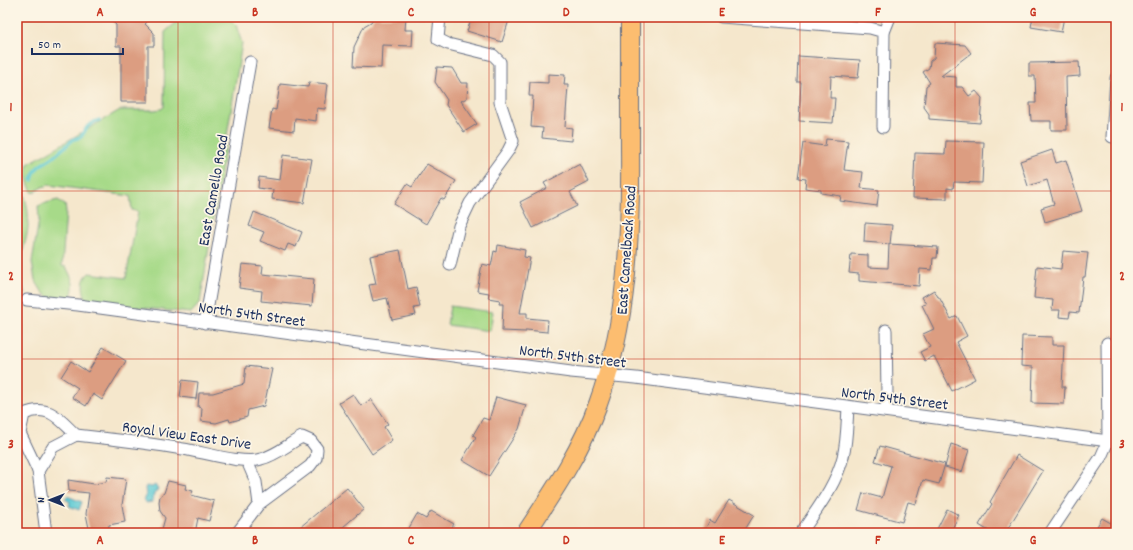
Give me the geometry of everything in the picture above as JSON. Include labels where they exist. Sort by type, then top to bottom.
[{"type":"main road","name":"East Camelback Road","points":[[526,533],[561,480],[590,424],[607,375],[618,331],[630,232],[630,17]]},
{"type":"street","points":[[440,17],[438,39],[448,44],[493,55],[500,62],[500,102],[513,141],[508,151],[467,209],[459,226],[450,265]]},
{"type":"street","points":[[721,17],[870,28],[884,32]]},
{"type":"street","points":[[883,127],[884,32],[890,17]]},
{"type":"street","name":"East Camello Road","points":[[205,323],[250,62]]},
{"type":"street","points":[[1112,137],[1116,78]]},
{"type":"street","name":"North 54th Street","points":[[27,300],[78,305],[564,371],[607,375],[886,411],[1112,442]]},
{"type":"street","points":[[886,330],[886,411]]},
{"type":"street","points":[[1050,533],[1112,442],[1108,343]]},
{"type":"street","points":[[801,533],[832,486],[838,470],[845,446],[848,407]]},
{"type":"street","points":[[38,471],[53,447],[76,435],[55,416],[44,410],[33,410],[24,414],[20,434],[38,471],[46,533]]},
{"type":"street","name":"Royal View East Drive","points":[[76,435],[182,448],[247,461],[261,460],[279,452],[302,437],[311,441],[317,449],[316,458],[310,466],[259,504]]},
{"type":"street","points":[[237,533],[259,504],[256,482],[247,461]]},
{"type":"green space","points":[[176,17],[228,17],[236,25],[242,43],[200,303],[191,313],[87,302],[83,283],[89,273],[126,278],[138,212],[132,210],[130,196],[49,185],[42,187],[33,193],[27,179],[28,164],[120,110],[154,110],[164,107],[165,32],[178,21]]},
{"type":"green space","points":[[17,180],[24,194],[28,208],[28,231],[20,268],[25,294],[17,293]]},
{"type":"green space","points":[[58,200],[65,205],[66,211],[62,266],[66,267],[73,283],[73,290],[69,299],[49,297],[43,293],[35,280],[32,262],[39,219],[38,206]]},
{"type":"green space","points":[[450,306],[493,312],[490,331],[447,325]]},
{"type":"water","points":[[155,485],[158,489],[154,494],[152,502],[147,503],[144,501],[146,496],[145,488],[146,486],[152,487]]},
{"type":"water","points":[[67,496],[82,502],[79,510],[69,506],[70,502],[65,499]]},
{"type":"building","points":[[108,17],[152,17],[145,24],[154,33],[154,46],[148,46],[148,102],[121,102],[121,46],[116,46],[116,25]]},
{"type":"building","points":[[374,17],[406,17],[405,30],[413,30],[412,46],[382,45],[381,68],[353,67],[354,47],[364,26],[371,22]]},
{"type":"building","points":[[472,17],[510,17],[502,42],[467,31]]},
{"type":"building","points":[[1033,17],[1064,17],[1061,32],[1031,27]]},
{"type":"building","points":[[935,43],[965,45],[971,53],[941,76],[956,77],[956,87],[962,87],[969,96],[976,91],[982,98],[980,123],[929,119],[929,114],[924,107],[926,86],[930,83],[923,72],[929,68],[930,61],[934,58]]},
{"type":"building","points":[[798,56],[860,60],[858,78],[831,76],[830,98],[835,98],[833,123],[799,121],[801,82],[797,82]]},
{"type":"building","points":[[1079,62],[1080,76],[1066,77],[1067,130],[1051,130],[1051,121],[1031,121],[1030,103],[1036,103],[1035,76],[1029,76],[1029,63]]},
{"type":"building","points":[[437,67],[452,68],[461,83],[468,83],[467,98],[461,101],[477,124],[464,132],[446,105],[447,100],[435,82]]},
{"type":"building","points":[[548,74],[565,75],[564,85],[568,85],[565,127],[572,128],[571,141],[542,138],[543,128],[531,127],[533,96],[529,96],[530,82],[548,83]]},
{"type":"building","points":[[309,82],[328,84],[325,109],[317,108],[316,121],[295,118],[294,131],[269,128],[272,109],[276,110],[280,84],[308,87]]},
{"type":"building","points":[[826,139],[848,141],[844,170],[863,172],[861,188],[879,190],[877,206],[840,201],[841,196],[821,193],[821,190],[805,188],[806,179],[798,178],[803,143],[825,146]]},
{"type":"building","points":[[946,141],[984,142],[982,183],[954,182],[953,189],[947,188],[947,199],[913,198],[915,153],[945,154]]},
{"type":"building","points":[[1052,150],[1056,163],[1066,160],[1082,211],[1045,222],[1041,208],[1054,204],[1047,180],[1028,186],[1020,161]]},
{"type":"building","points":[[283,155],[312,159],[304,203],[272,199],[273,190],[258,188],[259,177],[280,180]]},
{"type":"building","points":[[427,164],[456,181],[444,200],[441,198],[426,224],[394,204],[407,184],[412,187]]},
{"type":"building","points":[[580,164],[589,182],[570,192],[577,206],[533,228],[520,202],[547,188],[544,183]]},
{"type":"building","points":[[254,212],[302,232],[296,247],[288,244],[285,251],[260,241],[264,232],[249,226]]},
{"type":"building","points":[[865,223],[892,225],[890,244],[864,242]]},
{"type":"building","points":[[889,244],[938,247],[937,258],[933,258],[932,270],[920,269],[919,286],[859,281],[859,274],[849,273],[851,254],[868,255],[868,267],[888,268]]},
{"type":"building","points":[[498,245],[525,250],[524,257],[530,258],[520,313],[527,313],[527,318],[548,320],[547,332],[526,330],[526,332],[502,331],[503,304],[499,304],[500,300],[488,298],[489,293],[477,291],[482,264],[491,266],[494,251],[497,252]]},
{"type":"building","points":[[400,250],[408,289],[416,287],[420,307],[414,308],[416,315],[392,320],[387,298],[373,301],[369,285],[376,284],[370,256]]},
{"type":"building","points":[[1063,251],[1088,253],[1085,277],[1083,277],[1079,313],[1070,312],[1069,318],[1059,317],[1060,310],[1052,310],[1053,300],[1034,298],[1037,266],[1061,269]]},
{"type":"building","points":[[242,264],[263,266],[262,274],[314,279],[312,306],[261,301],[262,291],[239,288]]},
{"type":"building","points":[[934,290],[951,319],[957,316],[967,336],[956,342],[975,379],[952,391],[934,356],[925,361],[920,352],[930,347],[923,334],[934,329],[922,305],[926,304],[922,297]]},
{"type":"building","points":[[1022,336],[1052,337],[1052,345],[1064,345],[1062,387],[1065,387],[1064,404],[1032,403],[1033,367],[1021,366]]},
{"type":"building","points":[[103,347],[126,361],[102,400],[93,394],[86,406],[72,397],[78,388],[61,377],[71,361],[88,372]]},
{"type":"building","points":[[246,366],[272,369],[264,406],[248,410],[247,417],[230,422],[229,419],[216,423],[201,421],[202,408],[198,407],[199,393],[213,393],[244,384]]},
{"type":"building","points":[[182,380],[198,382],[196,399],[180,397]]},
{"type":"building","points":[[353,394],[361,406],[371,399],[388,424],[384,427],[392,440],[372,454],[339,403]]},
{"type":"building","points":[[496,397],[526,405],[519,429],[489,476],[462,460],[476,437],[473,435],[483,418],[489,420]]},
{"type":"building","points":[[951,444],[969,450],[962,472],[945,467]]},
{"type":"building","points":[[880,446],[945,464],[939,484],[923,480],[916,504],[908,502],[902,522],[858,510],[863,493],[882,498],[891,466],[875,461]]},
{"type":"building","points":[[1017,455],[1043,471],[1005,533],[992,533],[979,525],[992,504],[990,502]]},
{"type":"building","points":[[107,477],[126,479],[122,505],[125,522],[109,525],[108,532],[90,533],[86,514],[89,493],[69,491],[68,480],[94,484],[106,482]]},
{"type":"building","points":[[168,481],[186,485],[185,489],[193,491],[191,495],[214,501],[209,521],[198,518],[195,533],[161,533],[165,518],[160,511],[159,502],[160,496],[164,493]]},
{"type":"building","points":[[347,488],[364,509],[336,533],[293,533]]},
{"type":"building","points":[[729,500],[754,515],[743,533],[703,533],[710,520],[715,523]]},
{"type":"building","points":[[947,509],[959,515],[950,533],[935,533]]},
{"type":"building","points":[[431,511],[454,524],[448,533],[406,533],[417,514],[426,519]]},
{"type":"building","points":[[1102,518],[1116,526],[1116,533],[1093,533]]},
{"type":"waterway","points":[[32,180],[34,173],[39,166],[52,158],[74,139],[81,137],[88,126],[99,120]]},
{"type":"waterway","points":[[17,225],[21,207],[18,189]]}]
